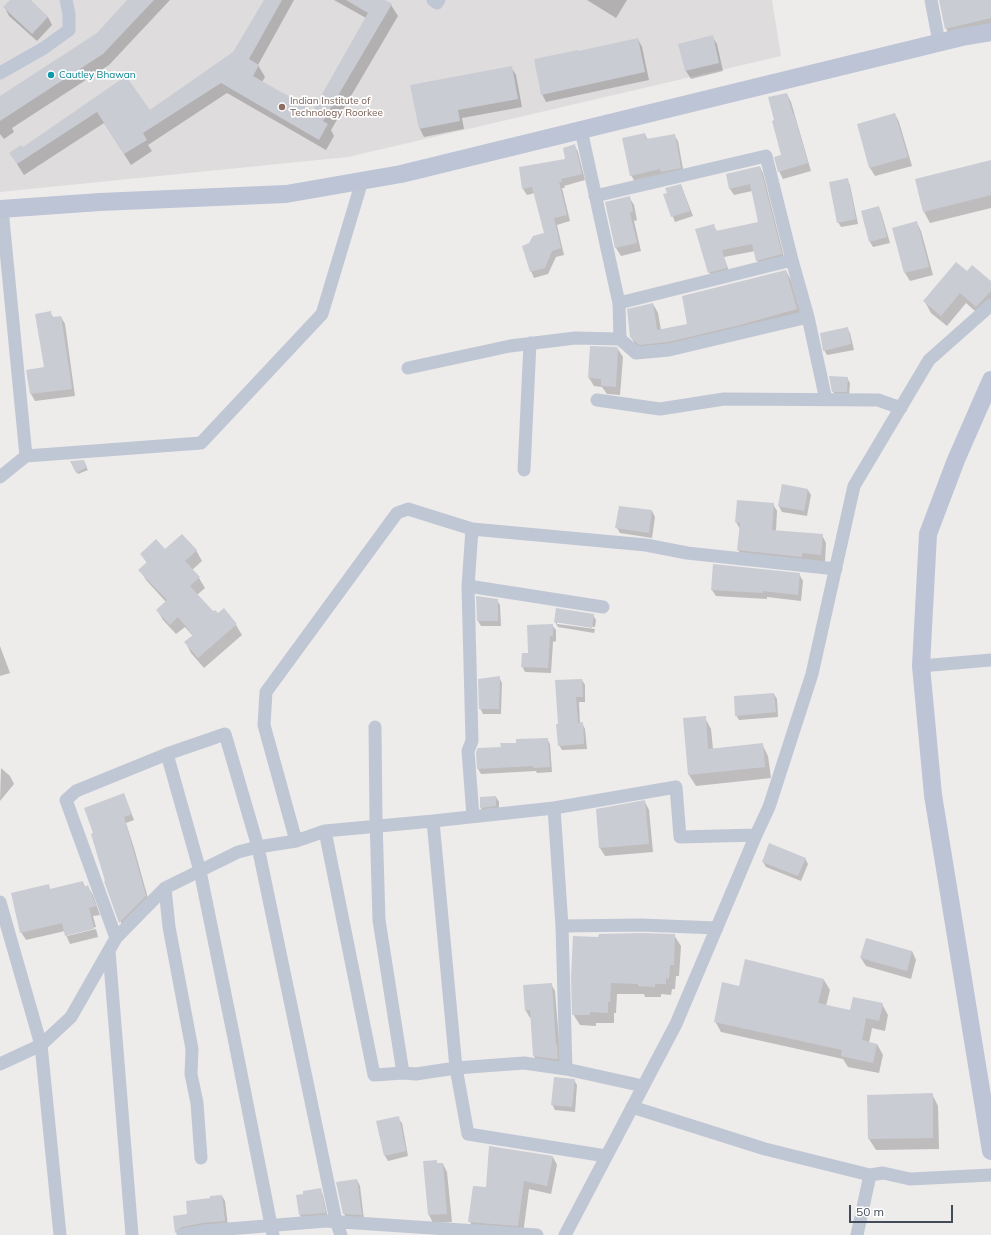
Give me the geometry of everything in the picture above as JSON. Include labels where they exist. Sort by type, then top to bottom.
[{"type":"street","points":[[0,73],[44,48],[68,30],[69,14],[66,0]]},
{"type":"street","points":[[433,0],[437,3],[439,0]]},
{"type":"street","points":[[931,0],[938,42]]},
{"type":"street","points":[[26,456],[1,209],[100,202],[286,194],[362,181],[401,174],[938,42],[991,32]]},
{"type":"street","points":[[581,130],[620,303],[620,339]]},
{"type":"street","points":[[595,196],[766,156],[808,317],[826,400]]},
{"type":"street","points":[[0,476],[26,456],[201,443],[322,314],[362,181]]},
{"type":"street","points":[[620,303],[792,260]]},
{"type":"street","points":[[565,1235],[676,1024],[756,835],[769,808],[812,674],[854,486],[929,360],[991,305]]},
{"type":"street","points":[[408,368],[510,346],[575,338],[620,339],[636,353],[669,350],[808,317]]},
{"type":"street","points":[[524,470],[530,343]]},
{"type":"street","points":[[991,380],[956,460],[928,534],[921,666],[933,795],[991,1151]]},
{"type":"street","points":[[597,400],[660,409],[724,399],[878,400],[901,408]]},
{"type":"street","points":[[296,841],[264,725],[266,692],[397,513],[408,509],[472,529],[646,545],[687,553],[836,569]]},
{"type":"street","points":[[472,529],[468,586],[472,741],[468,751],[473,816]]},
{"type":"street","points":[[468,586],[603,607]]},
{"type":"street","points":[[921,666],[991,660]]},
{"type":"street","points":[[375,727],[379,920],[403,1073]]},
{"type":"street","points":[[116,938],[66,800],[76,791],[167,754],[224,734],[258,847],[336,1221],[341,1235]]},
{"type":"street","points":[[167,754],[200,871],[236,1043],[272,1230]]},
{"type":"street","points":[[0,1064],[41,1045],[71,1017],[116,938],[165,888],[238,852],[296,841],[325,830],[433,821],[554,808],[676,787],[680,837],[756,835]]},
{"type":"street","points":[[554,808],[562,926],[566,1069]]},
{"type":"street","points":[[433,821],[456,1068],[468,1134],[606,1156]]},
{"type":"street","points":[[325,830],[374,1074],[416,1074],[456,1068],[524,1063],[566,1069],[643,1086]]},
{"type":"street","points":[[165,888],[169,927],[192,1049],[191,1074],[197,1103],[201,1158]]},
{"type":"street","points":[[0,902],[41,1045],[60,1235]]},
{"type":"street","points":[[562,926],[641,925],[717,928]]},
{"type":"street","points":[[109,951],[132,1235]]},
{"type":"street","points":[[632,1107],[765,1149],[870,1175],[883,1173],[910,1179],[991,1175]]},
{"type":"street","points":[[857,1235],[870,1175]]},
{"type":"street","points":[[182,1235],[204,1231],[272,1230],[326,1221],[336,1221],[385,1230],[538,1235]]},
{"type":"shaded area","name":"Indian Institute of Technology Roorkee","points":[[0,0],[772,0],[781,56],[348,157],[0,192]]},
{"type":"building","points":[[10,0],[31,0],[48,17],[32,34],[3,7]]},
{"type":"building","name":"Cautley Bhawan","points":[[127,0],[154,0],[103,54],[0,121],[0,96],[97,33]]},
{"type":"building","points":[[264,0],[282,0],[249,59],[259,65],[253,76],[313,110],[368,13],[346,0],[385,0],[392,4],[323,121],[328,124],[319,140],[221,83],[143,133],[147,140],[124,154],[97,112],[17,164],[9,153],[21,145],[23,147],[126,76],[150,110],[233,52]]},
{"type":"building","points":[[939,0],[991,0],[991,18],[945,29]]},
{"type":"building","points":[[713,35],[719,63],[685,71],[678,44]]},
{"type":"building","points":[[638,38],[645,72],[541,95],[534,59]]},
{"type":"building","points":[[512,66],[518,99],[458,110],[460,121],[419,129],[410,85]]},
{"type":"building","points":[[787,93],[808,163],[778,172],[774,157],[781,155],[772,121],[774,120],[768,97]]},
{"type":"building","points":[[895,113],[908,157],[869,168],[857,124]]},
{"type":"building","points":[[645,133],[646,139],[675,134],[681,168],[661,172],[660,169],[630,176],[622,138]]},
{"type":"building","points":[[575,144],[582,174],[561,179],[562,182],[559,182],[567,215],[554,218],[561,248],[552,251],[545,268],[530,272],[522,246],[529,243],[533,236],[544,233],[532,187],[522,189],[519,167],[565,159],[563,148]]},
{"type":"building","points":[[991,160],[991,195],[923,212],[915,179]]},
{"type":"building","points":[[760,166],[782,254],[756,261],[752,244],[722,250],[727,268],[708,273],[695,229],[714,224],[716,231],[758,222],[750,184],[729,189],[726,174]]},
{"type":"building","points":[[848,178],[856,219],[837,223],[829,182]]},
{"type":"building","points":[[681,184],[690,211],[671,217],[663,194],[667,193],[665,188]]},
{"type":"building","points":[[630,196],[633,212],[630,213],[637,243],[615,248],[605,202]]},
{"type":"building","points":[[879,206],[887,237],[869,242],[861,211]]},
{"type":"building","points":[[917,221],[929,267],[904,273],[892,228]]},
{"type":"building","points":[[956,262],[967,271],[972,265],[991,281],[991,291],[976,307],[960,293],[941,316],[923,301]]},
{"type":"building","points":[[786,270],[797,309],[740,325],[668,342],[639,345],[630,337],[627,309],[653,303],[657,330],[687,324],[682,296]]},
{"type":"building","points":[[51,311],[52,317],[61,316],[72,389],[30,394],[26,370],[44,367],[35,314]]},
{"type":"building","points":[[848,327],[851,344],[823,351],[820,333]]},
{"type":"building","points":[[590,346],[618,348],[616,387],[601,386],[601,379],[588,378]]},
{"type":"building","points":[[829,376],[848,377],[847,392],[832,392]]},
{"type":"building","points":[[84,460],[87,467],[76,473],[70,461]]},
{"type":"building","points":[[782,484],[808,489],[804,511],[778,506]]},
{"type":"building","points":[[737,500],[774,503],[772,530],[823,534],[821,555],[802,553],[802,557],[737,550],[740,523],[735,522]]},
{"type":"building","points":[[619,506],[652,510],[649,533],[615,528]]},
{"type":"building","points":[[182,534],[197,550],[185,561],[200,577],[190,586],[213,611],[215,610],[218,613],[224,608],[237,624],[198,658],[184,642],[193,635],[178,617],[170,625],[156,610],[167,600],[138,570],[147,562],[140,554],[156,539],[165,549]]},
{"type":"building","points":[[713,564],[800,573],[798,595],[763,591],[763,593],[711,590]]},
{"type":"building","points":[[476,596],[498,599],[498,621],[477,621]]},
{"type":"building","points":[[556,608],[594,614],[592,628],[554,622]]},
{"type":"building","points":[[553,624],[553,636],[550,636],[548,668],[521,667],[522,653],[528,653],[527,625]]},
{"type":"building","points":[[500,676],[499,709],[479,709],[478,679]]},
{"type":"building","points":[[582,679],[583,697],[576,697],[578,723],[583,722],[584,744],[558,746],[555,680]]},
{"type":"building","points":[[774,693],[776,712],[735,716],[734,696]]},
{"type":"building","points":[[706,716],[708,749],[763,743],[765,767],[688,775],[683,718]]},
{"type":"building","points":[[548,738],[550,767],[533,768],[533,766],[477,769],[476,752],[478,748],[501,747],[500,743],[516,743],[516,739]]},
{"type":"building","points":[[124,793],[132,814],[124,817],[146,896],[119,923],[104,881],[91,834],[93,833],[84,808]]},
{"type":"building","points":[[496,796],[496,806],[480,808],[480,797]]},
{"type":"building","points":[[645,800],[649,844],[599,848],[596,809]]},
{"type":"building","points":[[769,843],[806,858],[798,876],[762,862]]},
{"type":"building","points":[[83,881],[84,887],[88,885],[96,906],[89,908],[94,929],[65,936],[62,923],[20,933],[11,893],[49,884],[50,889]]},
{"type":"building","points":[[599,934],[675,934],[674,965],[670,965],[669,979],[666,978],[666,984],[655,984],[655,987],[638,986],[638,984],[611,983],[608,1013],[590,1012],[590,1015],[572,1015],[571,977],[573,936],[598,937]]},
{"type":"building","points":[[866,938],[912,951],[907,971],[860,958]]},
{"type":"building","points":[[745,959],[824,979],[818,1003],[850,1010],[853,997],[883,1003],[879,1021],[866,1018],[862,1040],[877,1044],[873,1063],[841,1056],[842,1050],[714,1022],[722,982],[739,986]]},
{"type":"building","points":[[552,983],[558,1059],[533,1056],[530,1010],[525,1011],[523,985]]},
{"type":"building","points":[[554,1077],[575,1079],[572,1107],[551,1105]]},
{"type":"building","points":[[933,1093],[933,1138],[868,1139],[867,1095]]},
{"type":"building","points":[[399,1116],[406,1151],[384,1156],[376,1121]]},
{"type":"building","points":[[489,1146],[553,1156],[547,1186],[524,1181],[518,1226],[468,1222],[473,1186],[486,1187]]},
{"type":"building","points":[[437,1160],[437,1163],[443,1163],[447,1214],[428,1215],[423,1161]]},
{"type":"building","points":[[357,1179],[362,1215],[343,1214],[336,1182]]},
{"type":"building","points":[[321,1188],[326,1213],[299,1215],[296,1195],[303,1194],[303,1191]]},
{"type":"building","points":[[222,1195],[225,1221],[182,1227],[175,1233],[173,1216],[187,1214],[186,1201]]},
{"type":"place","name":"Cautley Bhawan","points":[[51,75]]},
{"type":"place","name":"Indian Institute of Technology Roorkee","points":[[282,107]]}]
